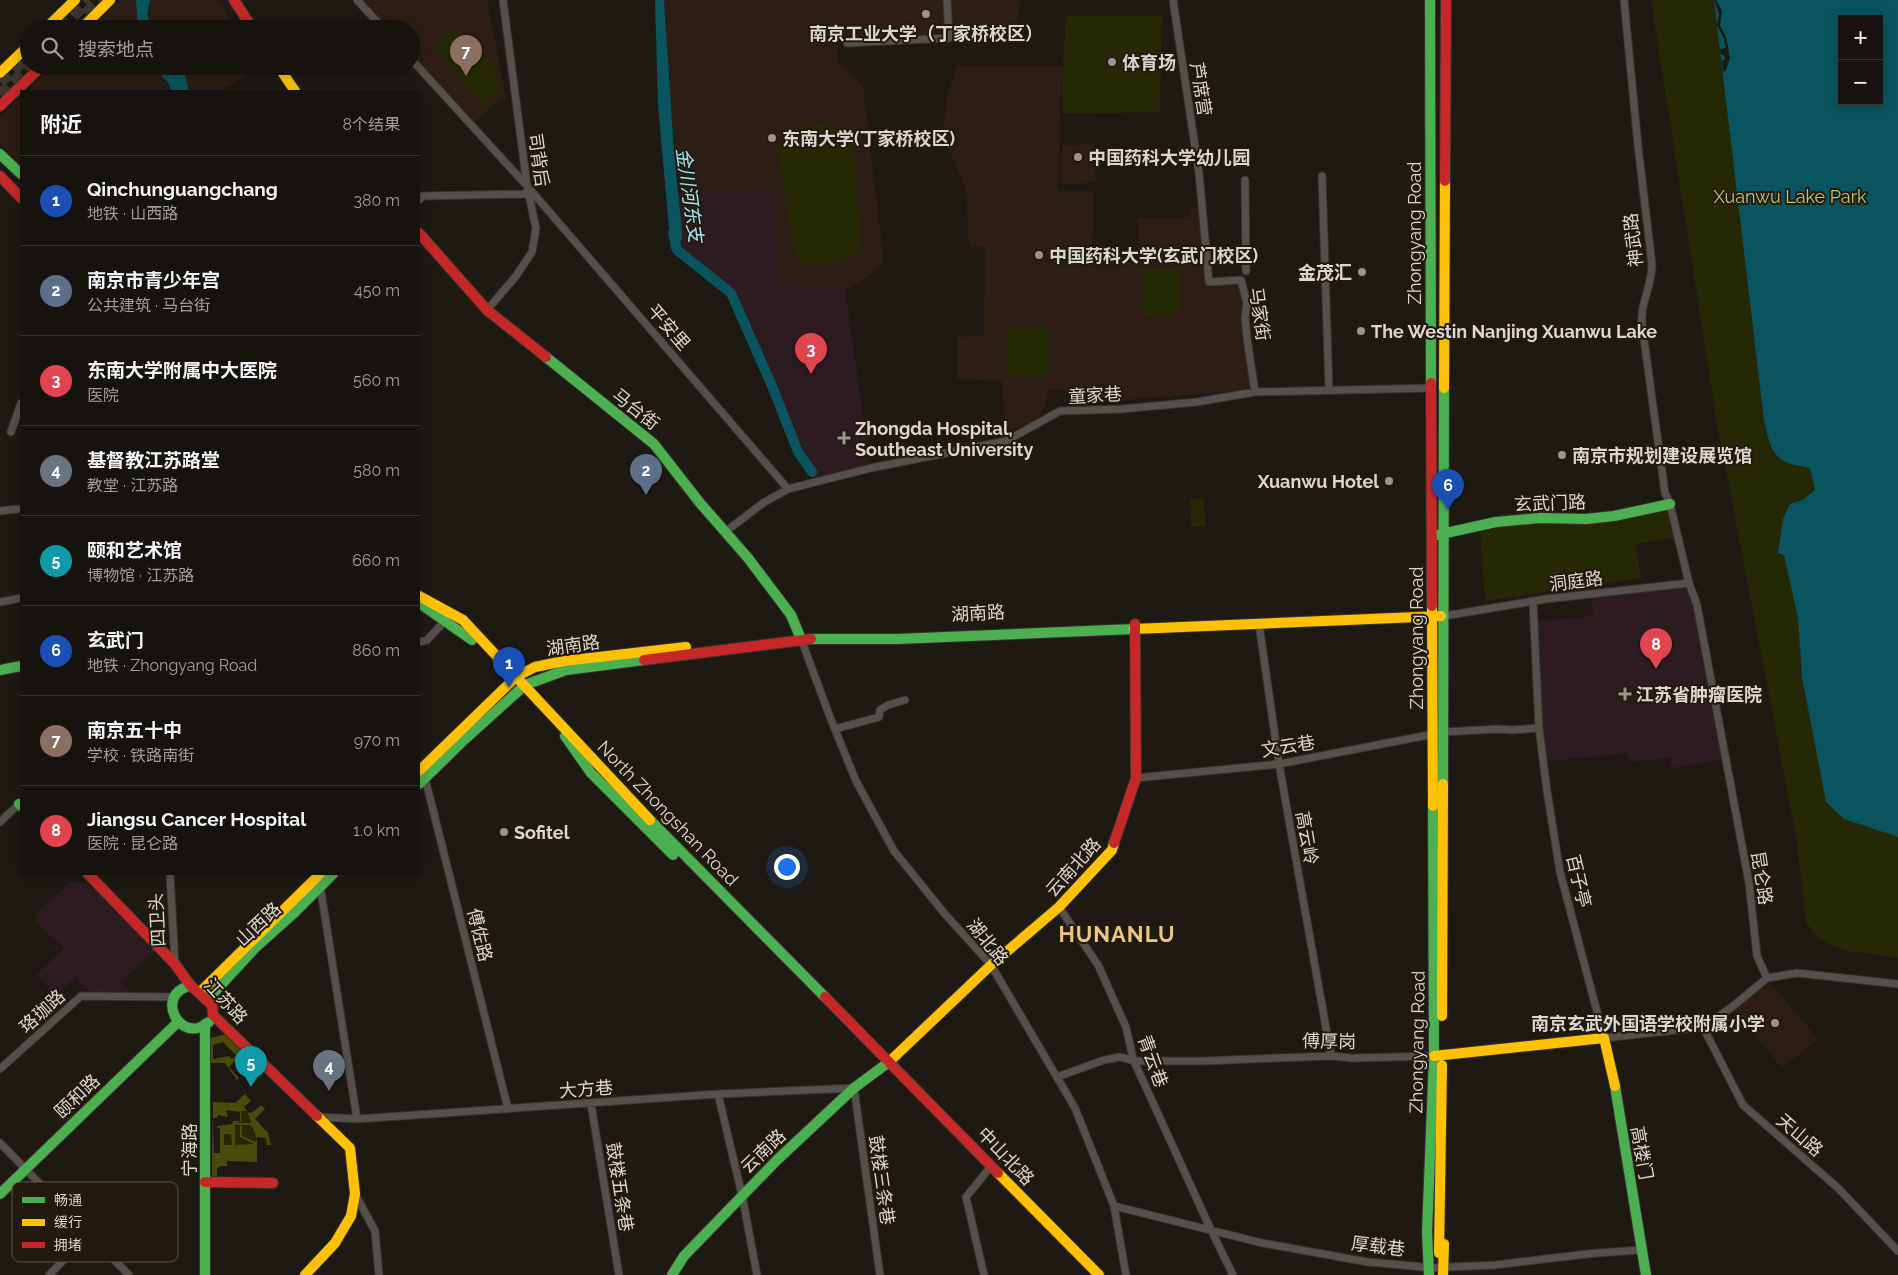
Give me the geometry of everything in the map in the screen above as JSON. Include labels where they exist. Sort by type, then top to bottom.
[{"type":"main road","points":[[54,20],[75,0]]},
{"type":"main road","points":[[90,20],[110,0]]},
{"type":"main road","points":[[234,0],[247,20]]},
{"type":"main road","name":"Zhongyang Road","points":[[1430,0],[1433,734],[1440,1168],[1444,1224],[1443,1272]]},
{"type":"main road","name":"Zhongyang Road","points":[[1440,1168],[1436,1253],[1444,732],[1446,0]]},
{"type":"main road","points":[[0,73],[20,54]]},
{"type":"main road","points":[[0,106],[33,75]]},
{"type":"main road","points":[[284,75],[294,90]]},
{"type":"main road","points":[[0,154],[20,173]]},
{"type":"main road","points":[[0,176],[20,197]]},
{"type":"main road","name":"马台街","points":[[420,234],[487,310],[654,444],[700,503],[748,558],[791,615],[800,637]]},
{"type":"main road","name":"玄武门路","points":[[1432,536],[1496,522],[1540,518],[1586,519],[1614,516],[1670,504]]},
{"type":"main road","name":"North Zhongshan Road","points":[[420,597],[463,620],[519,683],[886,1064]]},
{"type":"main road","name":"North Zhongshan Road","points":[[420,604],[428,611],[457,626],[519,683]]},
{"type":"main road","name":"湖南路","points":[[1135,626],[1259,624],[1432,614]]},
{"type":"main road","name":"湖南路","points":[[519,683],[566,670],[800,637],[897,639],[1135,626],[1444,614]]},
{"type":"main road","name":"云南北路","points":[[886,1064],[991,965],[1060,907],[1112,850],[1136,778],[1135,626]]},
{"type":"main road","points":[[0,670],[20,666]]},
{"type":"main road","points":[[421,775],[519,683]]},
{"type":"main road","name":"江苏路","points":[[89,875],[175,964],[190,985],[212,1005],[213,1015],[350,1148],[355,1194],[351,1216],[345,1230],[336,1243],[305,1275]]},
{"type":"main road","name":"山西路","points":[[203,996],[319,880],[331,875]]},
{"type":"main road","points":[[190,985],[179,990],[174,997],[172,1012],[178,1022],[192,1028],[206,1024],[213,1015]]},
{"type":"main road","name":"颐和路","points":[[12,1182],[178,1022]]},
{"type":"main road","name":"宁海路","points":[[205,1275],[206,1024]]},
{"type":"main road","name":"傅厚岗","points":[[1438,1056],[1604,1038]]},
{"type":"main road","name":"高楼门","points":[[1604,1038],[1610,1060],[1646,1275]]},
{"type":"main road","name":"Zhongyang Road","points":[[1428,1272],[1427,1232],[1438,1056]]},
{"type":"main road","points":[[886,1064],[1089,1275]]},
{"type":"main road","name":"云南路","points":[[672,1275],[684,1256],[742,1195],[854,1088],[886,1064]]},
{"type":"main road","name":"中山北路","points":[[886,1064],[1100,1275]]},
{"type":"main road","name":"颐和路","points":[[0,1194],[12,1182]]},
{"type":"main road","points":[[205,1182],[273,1183]]},
{"type":"street","points":[[357,0],[376,20]]},
{"type":"street","name":"司背后","points":[[487,310],[516,276],[532,252],[536,228],[527,186],[503,0]]},
{"type":"street","points":[[847,44],[949,38],[947,0]]},
{"type":"street","name":"芦席营","points":[[1173,0],[1200,182]]},
{"type":"street","name":"神武路","points":[[1624,0],[1652,264],[1651,281],[1642,309],[1642,325],[1665,493],[1670,504],[1689,583]]},
{"type":"street","name":"平安里","points":[[420,69],[527,186],[788,489]]},
{"type":"street","points":[[1322,176],[1328,390]]},
{"type":"street","points":[[1244,180],[1246,271]]},
{"type":"street","name":"马家街","points":[[1200,182],[1209,282],[1241,280],[1247,303],[1245,317],[1255,392]]},
{"type":"street","points":[[420,199],[423,196],[529,194]]},
{"type":"street","name":"童家巷","points":[[725,532],[763,503],[788,489],[872,468],[1006,441],[1060,411],[1197,402],[1255,392],[1431,388]]},
{"type":"street","points":[[11,432],[20,406]]},
{"type":"street","points":[[0,511],[18,509]]},
{"type":"street","name":"洞庭路","points":[[1444,614],[1689,583]]},
{"type":"street","name":"昆仑路","points":[[1689,583],[1697,605],[1749,883],[1757,956],[1767,978]]},
{"type":"street","points":[[0,602],[20,598]]},
{"type":"street","name":"百子亭","points":[[1533,602],[1539,728],[1560,872],[1604,1038]]},
{"type":"street","points":[[420,642],[427,640],[445,621]]},
{"type":"street","name":"高云岭","points":[[1259,624],[1279,764],[1331,1056]]},
{"type":"street","name":"湖北路","points":[[800,637],[856,781],[894,851],[945,914],[991,965],[1075,1108],[1114,1206],[1126,1275]]},
{"type":"street","points":[[835,729],[879,716],[880,710],[888,705],[905,700]]},
{"type":"street","points":[[1444,732],[1498,728],[1512,730],[1539,728]]},
{"type":"street","name":"文云巷","points":[[1136,778],[1279,764],[1444,732]]},
{"type":"street","name":"傅佐路","points":[[421,775],[508,1109]]},
{"type":"street","points":[[0,822],[20,805]]},
{"type":"street","name":"四卫头","points":[[170,875],[175,964]]},
{"type":"street","points":[[319,880],[357,1119]]},
{"type":"street","name":"青云巷","points":[[1060,907],[1098,966],[1126,1028],[1133,1059],[1233,1275]]},
{"type":"street","points":[[1604,1038],[1703,1027],[1732,1007],[1767,978],[1797,973],[1898,984]]},
{"type":"street","name":"珞珈路","points":[[0,1069],[80,996],[174,997]]},
{"type":"street","name":"天山路","points":[[1703,1027],[1743,1105],[1838,1188],[1898,1251]]},
{"type":"street","name":"傅厚岗","points":[[1057,1077],[1104,1060],[1120,1057],[1135,1061],[1202,1061],[1331,1056],[1354,1058],[1438,1056]]},
{"type":"street","name":"大方巷","points":[[320,1117],[357,1119],[718,1094],[854,1088]]},
{"type":"street","name":"鼓楼三条巷","points":[[854,1088],[880,1275]]},
{"type":"street","points":[[718,1094],[742,1195],[757,1275]]},
{"type":"street","name":"鼓楼五条巷","points":[[591,1104],[619,1275]]},
{"type":"street","points":[[0,1143],[39,1182]]},
{"type":"street","points":[[984,1275],[966,1197],[988,1170]]},
{"type":"street","points":[[355,1194],[375,1231],[379,1275]]},
{"type":"street","name":"厚载巷","points":[[1114,1206],[1262,1243],[1368,1262],[1414,1266],[1428,1272],[1443,1272],[1596,1253],[1643,1250]]},
{"type":"street","points":[[49,1275],[62,1262]]},
{"type":"street","points":[[116,1262],[129,1275]]},
{"type":"shaded area","points":[[120,0],[219,0],[231,20],[100,20]]},
{"type":"shaded area","points":[[364,0],[487,0],[506,97],[489,109],[472,125],[420,64],[420,20],[381,20]]},
{"type":"shaded area","name":"东南大学(丁家桥校区)","points":[[664,0],[1020,0],[1018,29],[836,41],[838,61],[863,86],[884,261],[867,278],[846,290],[779,285],[769,189],[681,195],[667,76]]},
{"type":"shaded area","name":"中国药科大学(玄武门校区)","points":[[957,65],[1062,66],[1058,191],[1092,191],[1094,193],[1092,262],[1139,262],[1138,218],[1189,217],[1190,208],[1198,208],[1203,264],[1207,284],[1238,283],[1244,306],[1244,337],[1251,390],[1085,403],[1075,403],[1069,399],[1067,390],[1048,391],[1040,416],[1027,424],[1006,432],[1002,381],[957,379],[957,337],[984,336],[985,247],[969,247],[966,191],[943,135],[946,100]]},
{"type":"shaded area","points":[[43,75],[248,75],[221,90],[28,90]]},
{"type":"shaded area","points":[[20,98],[20,163],[0,144],[0,118]]},
{"type":"shaded area","name":"中国药科大学幼儿园","points":[[1094,144],[1096,183],[1061,184],[1062,145]]},
{"type":"shaded area","points":[[769,189],[779,284],[846,290],[871,468],[817,480],[798,452],[731,293],[677,250],[673,237],[670,196]]},
{"type":"shaded area","name":"江苏省肿瘤医院","points":[[1689,583],[1697,605],[1725,759],[1672,768],[1670,758],[1629,762],[1627,753],[1544,762],[1534,621],[1593,616],[1591,594]]},
{"type":"shaded area","points":[[71,881],[88,884],[156,949],[121,983],[130,994],[94,994],[75,977],[56,996],[36,975],[64,948],[36,922],[36,914]]},
{"type":"shaded area","name":"南京玄武外国语学校附属小学","points":[[1767,978],[1818,1039],[1782,1068],[1732,1007]]},
{"type":"green space","name":"Xuanwu Lake Park","points":[[1651,0],[1898,0],[1898,958],[1848,951],[1831,945],[1817,937],[1806,922],[1796,836],[1717,424]]},
{"type":"green space","name":"体育场","points":[[1066,16],[1162,16],[1160,112],[1063,114],[1062,83]]},
{"type":"green space","points":[[455,30],[468,37],[499,74],[501,86],[483,105],[437,51],[441,38]]},
{"type":"green space","points":[[817,123],[843,130],[854,153],[862,254],[835,264],[799,264],[791,239],[778,149],[794,130]]},
{"type":"green space","points":[[1179,268],[1180,315],[1142,316],[1141,269]]},
{"type":"green space","points":[[1046,326],[1049,330],[1050,375],[1008,376],[1007,329],[1013,327]]},
{"type":"green space","points":[[1190,499],[1204,499],[1205,526],[1191,527]]},
{"type":"green space","points":[[1668,509],[1674,537],[1636,544],[1641,578],[1485,601],[1480,531],[1535,521]]},
{"type":"green space","points":[[226,1034],[264,1072],[253,1084],[251,1082],[255,1077],[237,1059],[229,1067],[239,1078],[237,1080],[225,1063],[211,1063],[211,1038]],"holes":[[[223,1042],[236,1055],[232,1059],[229,1056],[213,1059],[213,1045]]]},
{"type":"green space","points":[[245,1094],[251,1101],[244,1107],[249,1113],[261,1105],[265,1109],[255,1119],[268,1133],[271,1145],[267,1145],[266,1138],[257,1137],[257,1140],[257,1162],[227,1161],[227,1166],[217,1168],[217,1176],[212,1176],[213,1102],[235,1103]],"holes":[[[226,1110],[240,1112],[240,1121],[217,1126],[217,1128],[220,1128],[220,1153],[214,1153],[213,1118],[217,1118],[218,1115],[228,1117]],[[241,1111],[247,1111],[251,1123],[235,1123],[241,1122]],[[235,1125],[240,1125],[240,1137],[254,1144],[235,1145]],[[242,1125],[250,1125],[253,1128],[257,1140],[255,1142],[242,1136]],[[224,1134],[231,1134],[232,1145],[224,1145]]]},
{"type":"green space","points":[[241,1110],[247,1111],[251,1123],[235,1123],[241,1122]]},
{"type":"green space","points":[[235,1125],[240,1125],[240,1137],[254,1143],[252,1145],[235,1145]]},
{"type":"green space","points":[[242,1125],[253,1127],[257,1140],[255,1142],[242,1136]]},
{"type":"green space","points":[[224,1134],[231,1134],[232,1145],[224,1145]]},
{"type":"water","points":[[136,0],[144,0],[146,20],[137,20]]},
{"type":"water","points":[[655,0],[664,0],[674,151],[682,232],[682,239],[671,250],[658,106]]},
{"type":"water","name":"Xuanwu Lake Park","points":[[1714,0],[1898,0],[1898,837],[1844,819],[1826,802],[1802,677],[1798,618],[1784,555],[1778,553],[1783,519],[1790,504],[1803,500],[1815,490],[1810,468],[1793,465],[1778,457],[1771,447],[1764,420]]},
{"type":"water","points":[[161,75],[174,75],[180,90],[171,90],[169,84]]},
{"type":"pier","points":[[1714,0],[1716,0],[1722,11],[1720,25],[1726,37],[1730,58],[1726,70],[1723,72],[1722,60],[1725,60],[1724,55],[1721,55],[1720,49],[1726,48],[1717,25],[1719,14]]},
{"type":"waterway","points":[[144,20],[142,15],[145,0]]},
{"type":"waterway","points":[[180,75],[184,90]]},
{"type":"waterway","name":"金川河东支","points":[[673,233],[677,250],[731,293],[772,386],[798,452],[812,472]]},
{"type":"tunnel","points":[[69,20],[89,0]]},
{"type":"tunnel","points":[[86,14],[100,0]]},
{"type":"tunnel","points":[[0,82],[20,64]]},
{"type":"tunnel","points":[[0,95],[21,75]]},
{"type":"traffic: fast","points":[[1430,0],[1431,383]]},
{"type":"traffic: fast","points":[[0,154],[20,173]]},
{"type":"traffic: fast","points":[[546,357],[654,444],[700,503],[748,558],[791,615],[801,639]]},
{"type":"traffic: fast","points":[[1443,784],[1444,388]]},
{"type":"traffic: fast","points":[[1432,536],[1496,522],[1540,518],[1586,519],[1614,516],[1670,504]]},
{"type":"traffic: fast","points":[[420,604],[472,640]]},
{"type":"traffic: fast","points":[[811,639],[897,639],[1134,629]]},
{"type":"traffic: fast","points":[[420,783],[525,685],[566,670],[644,660]]},
{"type":"traffic: fast","points":[[0,670],[20,666]]},
{"type":"traffic: fast","points":[[565,736],[591,773],[673,855]]},
{"type":"traffic: fast","points":[[1429,1275],[1427,1232],[1434,1056],[1433,806]]},
{"type":"traffic: fast","points":[[650,820],[825,997]]},
{"type":"traffic: fast","points":[[207,1000],[256,947],[332,875]]},
{"type":"traffic: fast","points":[[190,985],[180,990],[174,997],[172,1003],[175,1016],[184,1026],[191,1028],[199,1028],[209,1022]]},
{"type":"traffic: fast","points":[[12,1182],[178,1022]]},
{"type":"traffic: fast","points":[[205,1024],[205,1275]]},
{"type":"traffic: fast","points":[[672,1275],[684,1256],[777,1160],[854,1088],[889,1062]]},
{"type":"traffic: fast","points":[[1615,1086],[1646,1275]]},
{"type":"traffic: fast","points":[[0,1194],[12,1182]]},
{"type":"traffic: slow","points":[[54,20],[75,0]]},
{"type":"traffic: slow","points":[[90,20],[110,0]]},
{"type":"traffic: slow","points":[[0,73],[20,54]]},
{"type":"traffic: slow","points":[[284,75],[294,90]]},
{"type":"traffic: slow","points":[[1444,388],[1445,181]]},
{"type":"traffic: slow","points":[[420,597],[463,620],[650,820]]},
{"type":"traffic: slow","points":[[1432,606],[1433,806]]},
{"type":"traffic: slow","points":[[1134,629],[1441,616]]},
{"type":"traffic: slow","points":[[420,770],[517,676],[535,667],[564,661],[686,647]]},
{"type":"traffic: slow","points":[[1442,1016],[1443,784]]},
{"type":"traffic: slow","points":[[889,1062],[991,965],[1059,907],[1112,850],[1114,843]]},
{"type":"traffic: slow","points":[[200,992],[319,875]]},
{"type":"traffic: slow","points":[[1434,1056],[1604,1038],[1615,1086]]},
{"type":"traffic: slow","points":[[1439,1253],[1442,1065]]},
{"type":"traffic: slow","points":[[305,1275],[335,1243],[351,1216],[355,1194],[350,1148],[317,1116]]},
{"type":"traffic: slow","points":[[998,1173],[1099,1275]]},
{"type":"traffic: slow","points":[[1443,1275],[1444,1244]]},
{"type":"traffic: jam","points":[[234,0],[247,20]]},
{"type":"traffic: jam","points":[[1445,181],[1446,0]]},
{"type":"traffic: jam","points":[[0,106],[33,75]]},
{"type":"traffic: jam","points":[[0,176],[20,197]]},
{"type":"traffic: jam","points":[[420,234],[487,310],[546,357]]},
{"type":"traffic: jam","points":[[1431,383],[1432,606]]},
{"type":"traffic: jam","points":[[1114,843],[1136,778],[1135,624]]},
{"type":"traffic: jam","points":[[644,660],[811,639]]},
{"type":"traffic: jam","points":[[89,875],[175,964],[190,985],[212,1005],[213,1015],[317,1116]]},
{"type":"traffic: jam","points":[[825,997],[998,1173]]},
{"type":"traffic: jam","points":[[205,1182],[273,1183]]},
{"type":"place","name":"南京工业大学（丁家桥校区）","points":[[926,14]]},
{"type":"place","name":"体育场","points":[[1112,62]]},
{"type":"place","name":"南京五十中","points":[[466,76]]},
{"type":"place","name":"东南大学(丁家桥校区)","points":[[772,138]]},
{"type":"place","name":"中国药科大学幼儿园","points":[[1078,157]]},
{"type":"place","name":"中国药科大学(玄武门校区)","points":[[1039,255]]},
{"type":"place","name":"金茂汇","points":[[1362,272]]},
{"type":"place","name":"The Westin Nanjing Xuanwu Lake","points":[[1361,331]]},
{"type":"place","name":"东南大学附属中大医院","points":[[811,374]]},
{"type":"place","name":"Zhongda Hospital, Southeast University","points":[[844,438]]},
{"type":"place","name":"南京市规划建设展览馆","points":[[1562,455]]},
{"type":"place","name":"Xuanwu Hotel","points":[[1389,481]]},
{"type":"place","name":"南京市青少年宫","points":[[646,495]]},
{"type":"place","name":"玄武门","points":[[1448,510]]},
{"type":"place","name":"Jiangsu Cancer Hospital","points":[[1656,669]]},
{"type":"place","name":"Qinchunguangchang","points":[[509,688]]},
{"type":"place","name":"江苏省肿瘤医院","points":[[1625,694]]},
{"type":"place","name":"Sofitel","points":[[504,832]]},
{"type":"place","name":"南京玄武外国语学校附属小学","points":[[1775,1023]]},
{"type":"place","name":"颐和艺术馆","points":[[251,1087]]},
{"type":"place","name":"基督教江苏路堂","points":[[329,1091]]},
{"type":"district","name":"HUNANLU","points":[[1117,934]]}]
